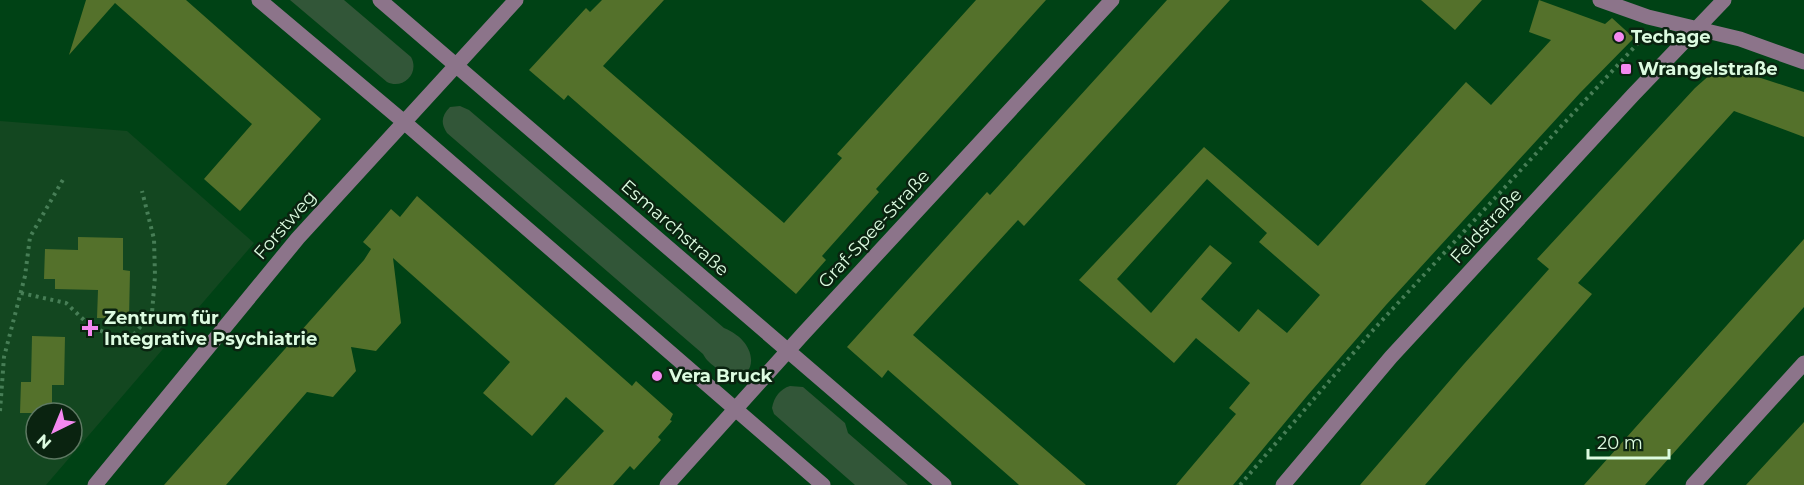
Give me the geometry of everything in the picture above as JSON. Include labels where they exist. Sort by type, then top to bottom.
[{"type":"street","points":[[259,0],[404,122],[823,485]]},
{"type":"street","name":"Esmarchstraße","points":[[380,0],[944,485]]},
{"type":"street","name":"Forstweg","points":[[94,485],[298,238],[516,0]]},
{"type":"street","name":"Graf-Spee-Straße","points":[[667,485],[1112,0]]},
{"type":"street","points":[[1600,0],[1648,17],[1740,39],[1804,62]]},
{"type":"street","name":"Feldstraße","points":[[1283,485],[1391,357],[1724,0]]},
{"type":"street","points":[[1693,485],[1804,363]]},
{"type":"path","points":[[1240,485],[1374,329],[1639,42],[1659,38]]},
{"type":"path","points":[[0,411],[4,357],[25,276],[30,237],[64,176]]},
{"type":"path","points":[[21,293],[66,303],[85,321],[113,338],[131,338],[152,313],[155,276],[154,239],[142,191]]},
{"type":"shaded area","points":[[290,0],[344,0],[411,57],[412,74],[399,84],[387,82]]},
{"type":"shaded area","points":[[460,106],[469,110],[724,328],[738,336],[747,346],[751,357],[746,373],[738,377],[728,375],[713,366],[703,354],[447,133],[443,126],[445,113],[450,107]]},
{"type":"shaded area","name":"Zentrum für Integrative Psychiatrie","points":[[0,121],[127,131],[254,243],[84,441],[84,401],[24,401],[24,461],[67,461],[46,485],[0,485]]},
{"type":"shaded area","points":[[790,386],[803,387],[845,423],[848,433],[908,485],[855,485],[774,414],[772,408],[774,400],[780,391]]},
{"type":"building","points":[[86,0],[186,0],[321,119],[240,211],[204,179],[252,124],[115,3],[69,55]]},
{"type":"building","points":[[602,0],[664,0],[603,66],[784,223],[842,158],[837,154],[976,0],[1046,0],[876,189],[879,192],[822,256],[826,260],[796,294],[568,95],[564,100],[529,70],[586,8],[590,12]]},
{"type":"building","points":[[1167,0],[1230,0],[1024,226],[1018,220],[913,335],[1086,485],[1019,485],[888,370],[882,378],[847,347],[987,192],[990,195]]},
{"type":"building","points":[[1421,0],[1482,0],[1455,30]]},
{"type":"building","points":[[1539,0],[1605,24],[1612,18],[1634,38],[1580,93],[1386,305],[1233,485],[1176,485],[1236,414],[1229,408],[1250,383],[1196,338],[1174,363],[1079,280],[1204,147],[1318,246],[1466,82],[1491,105],[1551,40],[1529,32]],"holes":[[[1207,179],[1267,233],[1259,242],[1320,295],[1287,333],[1258,309],[1239,332],[1201,299],[1232,263],[1210,245],[1151,313],[1117,279]]]},
{"type":"building","points":[[1721,65],[1804,92],[1804,137],[1734,111],[1578,283],[1592,294],[1425,485],[1360,485],[1549,269],[1537,259],[1695,88]]},
{"type":"building","points":[[417,196],[632,386],[636,381],[673,414],[670,420],[672,421],[658,437],[661,440],[634,470],[630,466],[613,485],[554,485],[604,431],[566,397],[532,436],[483,393],[510,362],[393,258],[401,323],[376,351],[351,347],[356,371],[333,397],[307,392],[226,485],[164,485],[364,260],[371,249],[363,242],[391,209],[400,217]]},
{"type":"building","points":[[78,237],[123,238],[123,270],[130,271],[129,319],[97,318],[98,290],[55,289],[55,279],[44,279],[45,249],[78,250]]},
{"type":"building","points":[[1804,239],[1804,307],[1645,485],[1584,485]]},
{"type":"building","points":[[32,336],[65,337],[64,385],[52,385],[52,401],[24,401],[24,413],[20,413],[21,382],[31,382]]},
{"type":"building","points":[[1804,422],[1804,485],[1746,485]]},
{"type":"place","name":"Techage","points":[[1619,37]]},
{"type":"place","name":"Wrangelstraße","points":[[1626,69]]},
{"type":"place","name":"Zentrum für Integrative Psychiatrie","points":[[90,328]]},
{"type":"place","name":"Vera Bruck","points":[[657,376]]}]
